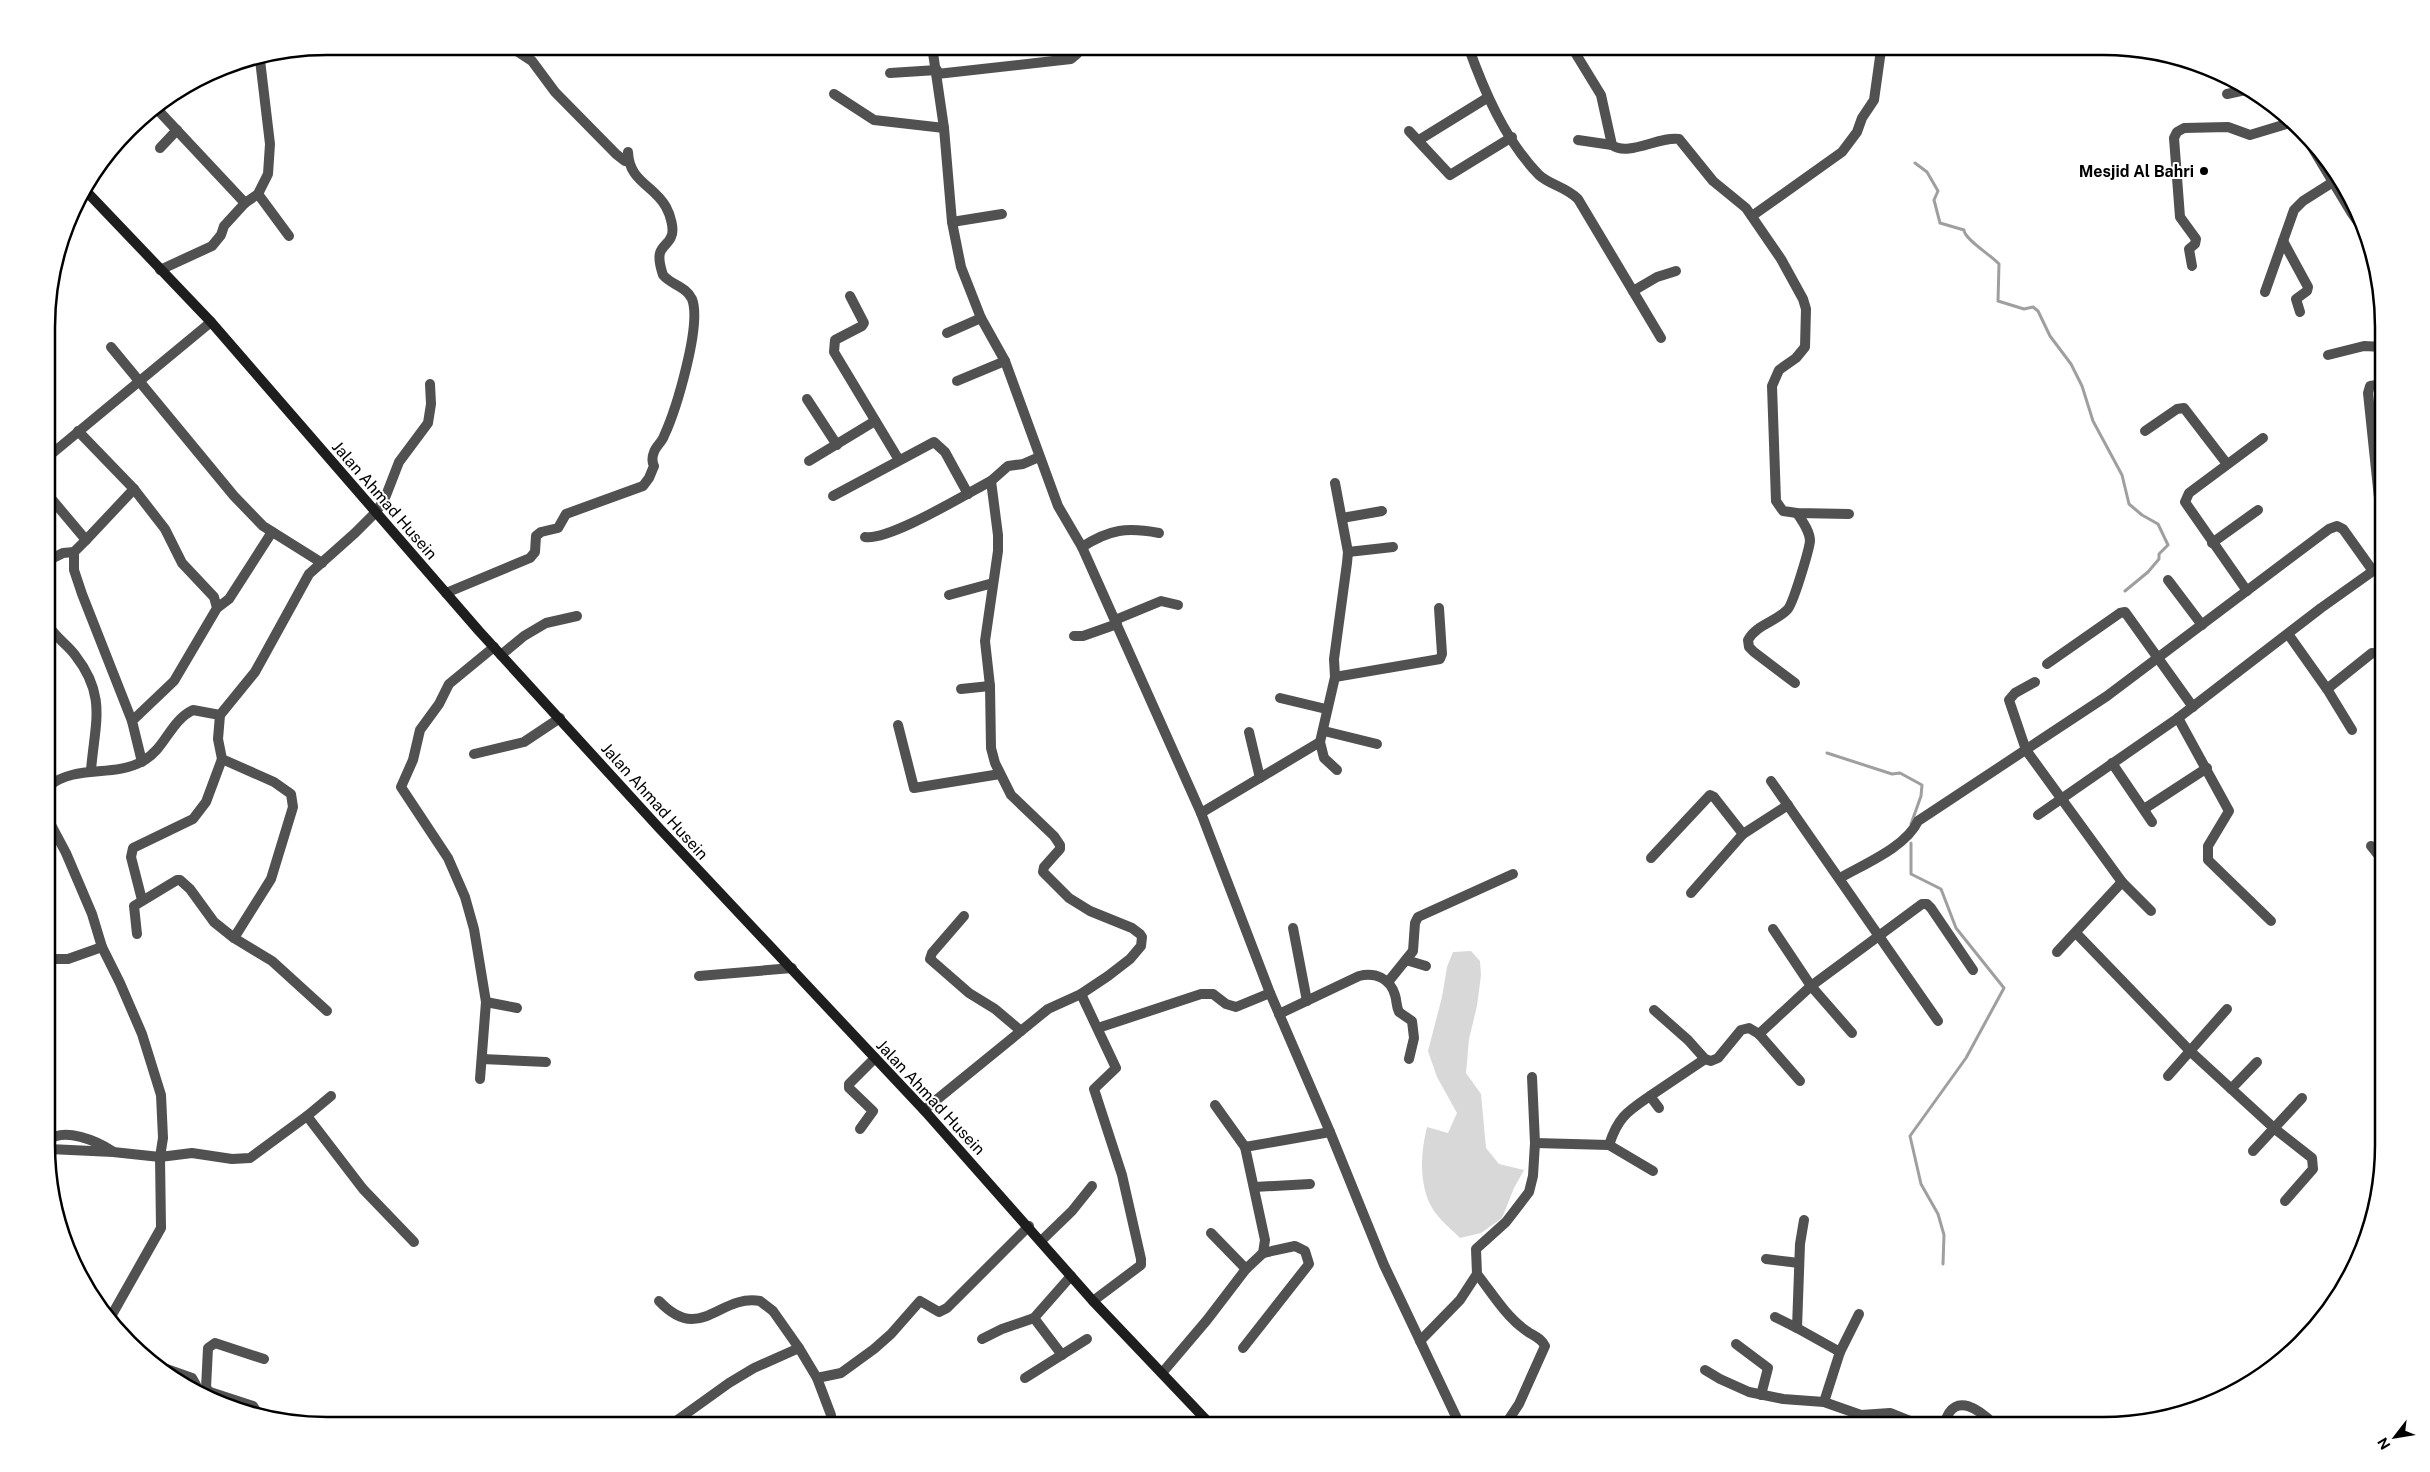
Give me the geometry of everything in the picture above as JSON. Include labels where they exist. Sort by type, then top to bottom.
[{"type":"main road","name":"Jalan Ahmad Husein","points":[[89,195],[211,322],[501,655],[660,829],[924,1110],[1029,1226],[1093,1301],[1203,1417]]},
{"type":"street","points":[[446,592],[530,558],[535,552],[536,536],[541,532],[559,527],[566,514],[643,486],[654,466],[652,462],[654,450],[661,444],[674,415],[686,373],[694,308],[688,292],[665,278],[661,269],[661,251],[673,232],[666,208],[634,175],[628,156],[625,161],[616,154],[555,92],[532,61],[523,55]]},
{"type":"street","points":[[934,55],[944,128],[952,222],[962,267],[982,318],[1005,361],[1058,506],[1082,547],[1201,813],[1278,1014],[1330,1132],[1384,1266],[1456,1417]]},
{"type":"street","points":[[890,73],[937,72],[1071,59],[1076,55]]},
{"type":"street","points":[[1471,55],[1487,98],[1512,138],[1539,175],[1568,190],[1578,199],[1661,338]]},
{"type":"street","points":[[1577,55],[1601,95],[1612,145]]},
{"type":"street","points":[[1752,216],[1842,152],[1874,100],[1880,55]]},
{"type":"street","points":[[160,270],[212,246],[221,235],[224,226],[245,203],[258,194],[268,174],[270,144],[260,63]]},
{"type":"street","points":[[2227,94],[2239,91]]},
{"type":"street","points":[[834,94],[874,120],[944,128]]},
{"type":"street","points":[[1419,140],[1487,98]]},
{"type":"street","points":[[160,112],[245,203]]},
{"type":"street","points":[[2192,266],[2189,249],[2195,244],[2196,239],[2180,217],[2174,138],[2177,132],[2184,128],[2228,127],[2250,135],[2284,125]]},
{"type":"street","points":[[160,148],[177,130]]},
{"type":"street","points":[[1409,131],[1448,174],[1452,175],[1512,138]]},
{"type":"street","points":[[1578,140],[1612,145],[1621,149],[1630,149],[1668,138],[1679,139],[1714,181],[1746,208],[1752,216],[1781,259],[1806,309],[1805,347],[1796,358],[1780,370],[1772,386],[1776,501],[1783,511],[1849,514]]},
{"type":"street","points":[[2265,292],[2289,222],[2298,205],[2333,182],[2340,192]]},
{"type":"street","points":[[258,194],[289,236]]},
{"type":"street","points":[[952,222],[1002,214]]},
{"type":"street","points":[[2283,241],[2308,287],[2307,291],[2296,299],[2300,312]]},
{"type":"street","points":[[1633,291],[1657,277],[1676,271]]},
{"type":"street","points":[[850,296],[864,323],[862,326],[835,340],[834,352],[899,460]]},
{"type":"street","points":[[947,333],[982,318]]},
{"type":"street","points":[[55,451],[138,380],[211,322]]},
{"type":"street","points":[[2328,355],[2364,346],[2375,347]]},
{"type":"street","points":[[111,347],[234,496],[263,526],[322,563]]},
{"type":"street","points":[[957,381],[1005,361]]},
{"type":"street","points":[[142,900],[131,857],[133,848],[193,819],[206,802],[222,758],[218,739],[220,715],[255,672],[309,574],[376,512],[385,498],[399,462],[428,423],[432,404],[430,384]]},
{"type":"street","points":[[2375,385],[2370,386],[2368,394],[2375,460]]},
{"type":"street","points":[[807,399],[837,444]]},
{"type":"street","points":[[2145,432],[2177,409],[2184,408],[2227,464]]},
{"type":"street","points":[[810,461],[876,421]]},
{"type":"street","points":[[78,430],[134,489],[165,529],[182,564],[214,597],[218,608]]},
{"type":"street","points":[[2247,591],[2186,507],[2185,498],[2263,438]]},
{"type":"street","points":[[833,496],[929,444],[938,444],[945,452],[968,494]]},
{"type":"street","points":[[865,537],[875,538],[925,516],[991,481],[1008,466],[1023,464],[1040,457]]},
{"type":"street","points":[[924,1110],[1048,1009],[1081,994],[1130,959],[1141,946],[1142,937],[1132,928],[1083,908],[1068,898],[1050,881],[1044,872],[1044,867],[1059,851],[1060,845],[1054,836],[1016,802],[1000,774],[991,748],[990,686],[985,641],[998,535],[991,481]]},
{"type":"street","points":[[1336,482],[1348,552],[1335,653],[1335,677],[1326,709],[1324,731],[1320,742],[1324,758],[1337,770]]},
{"type":"street","points":[[55,557],[63,553],[74,552],[134,489]]},
{"type":"street","points":[[55,503],[86,540]]},
{"type":"street","points":[[2212,543],[2258,510]]},
{"type":"street","points":[[1342,518],[1382,511]]},
{"type":"street","points":[[1795,683],[1754,652],[1749,647],[1748,640],[1756,630],[1787,611],[1792,602],[1810,542],[1807,530],[1797,513]]},
{"type":"street","points":[[1840,878],[1898,844],[1912,833],[1918,821],[2107,696],[2330,529],[2337,526],[2343,529],[2375,566]]},
{"type":"street","points":[[1082,547],[1102,535],[1120,530],[1159,533]]},
{"type":"street","points":[[132,720],[174,681],[218,608],[229,599],[272,532]]},
{"type":"street","points":[[1348,552],[1393,547]]},
{"type":"street","points":[[74,552],[74,570],[132,720],[142,762]]},
{"type":"street","points":[[2038,815],[2178,718],[2288,634],[2375,572]]},
{"type":"street","points":[[2168,580],[2202,625]]},
{"type":"street","points":[[949,595],[993,583]]},
{"type":"street","points":[[1074,636],[1083,636],[1161,601],[1178,605]]},
{"type":"street","points":[[1335,677],[1440,659],[1442,654],[1439,608]]},
{"type":"street","points":[[2048,664],[2123,612],[2128,614],[2135,622],[2193,707]]},
{"type":"street","points":[[501,655],[524,636],[546,623],[577,616]]},
{"type":"street","points":[[2288,634],[2327,689],[2352,730]]},
{"type":"street","points":[[55,636],[74,653],[89,675],[98,702],[91,770]]},
{"type":"street","points":[[480,1079],[486,1002],[474,929],[465,897],[448,858],[401,787],[413,760],[420,730],[439,704],[449,684],[494,647]]},
{"type":"street","points":[[2327,689],[2372,653],[2375,653]]},
{"type":"street","points":[[2035,682],[2015,693],[2009,700],[2026,750],[2122,882],[2151,910]]},
{"type":"street","points":[[961,689],[990,686]]},
{"type":"street","points":[[1280,698],[1326,709]]},
{"type":"street","points":[[55,781],[91,770],[116,771],[142,762],[155,753],[185,714],[193,710],[220,715]]},
{"type":"street","points":[[474,754],[524,742],[560,718]]},
{"type":"street","points":[[2178,718],[2229,811],[2208,846],[2208,860],[2271,921]]},
{"type":"street","points":[[898,725],[914,788],[1000,774]]},
{"type":"street","points":[[1324,731],[1377,744]]},
{"type":"street","points":[[1250,732],[1260,778]]},
{"type":"street","points":[[1201,813],[1320,742]]},
{"type":"street","points":[[222,758],[274,782],[290,794],[293,807],[271,879],[234,938]]},
{"type":"street","points":[[2112,763],[2152,822]]},
{"type":"street","points":[[2144,809],[2207,768]]},
{"type":"street","points":[[1771,781],[1938,1021]]},
{"type":"street","points":[[1652,858],[1710,795],[1714,797],[1743,834]]},
{"type":"street","points":[[1691,893],[1743,834],[1788,805]]},
{"type":"street","points":[[55,832],[92,914],[102,947],[142,1034],[160,1095],[163,1138],[160,1157],[161,1228],[113,1313]]},
{"type":"street","points":[[2371,846],[2375,851]]},
{"type":"street","points":[[1388,982],[1413,951],[1415,923],[1418,917],[1513,874]]},
{"type":"street","points":[[137,934],[134,907],[142,900],[180,880],[190,889],[214,922],[234,938],[272,961],[327,1011]]},
{"type":"street","points":[[2057,952],[2122,882]]},
{"type":"street","points":[[1759,1034],[1811,986],[1922,904],[1927,904],[1973,970]]},
{"type":"street","points":[[964,916],[932,953],[930,959],[969,993],[995,1009],[1021,1031]]},
{"type":"street","points":[[1293,928],[1307,1001]]},
{"type":"street","points":[[1773,930],[1811,986],[1852,1033]]},
{"type":"street","points":[[2076,933],[2191,1052],[2275,1129],[2307,1154],[2314,1163],[2313,1169],[2285,1201]]},
{"type":"street","points":[[55,958],[68,958],[102,947]]},
{"type":"street","points":[[1406,960],[1426,966]]},
{"type":"street","points":[[699,976],[792,968]]},
{"type":"street","points":[[1278,1014],[1369,974],[1380,976],[1388,982],[1395,994],[1397,1009],[1409,1017],[1414,1028],[1409,1059]]},
{"type":"street","points":[[1098,1028],[1201,994],[1213,994],[1226,1004],[1236,1006],[1270,993]]},
{"type":"street","points":[[1081,994],[1116,1068],[1096,1085],[1095,1094],[1122,1174],[1141,1259],[1141,1265],[1093,1301]]},
{"type":"street","points":[[486,1002],[517,1008]]},
{"type":"street","points":[[2168,1076],[2227,1009]]},
{"type":"street","points":[[1654,1010],[1688,1040],[1705,1059],[1711,1061],[1718,1058],[1741,1030],[1749,1028],[1759,1034],[1800,1081]]},
{"type":"street","points":[[860,1129],[873,1111],[849,1088],[849,1084],[875,1058]]},
{"type":"street","points":[[482,1059],[546,1062]]},
{"type":"street","points":[[1609,1145],[1614,1130],[1625,1113],[1705,1059]]},
{"type":"street","points":[[2231,1090],[2257,1062]]},
{"type":"street","points":[[1510,1417],[1519,1404],[1545,1346],[1539,1338],[1524,1329],[1509,1316],[1477,1274],[1476,1249],[1506,1222],[1529,1192],[1533,1176],[1535,1143],[1532,1078]]},
{"type":"street","points":[[55,1149],[113,1152],[160,1157],[192,1154],[232,1159],[250,1158],[331,1096]]},
{"type":"street","points":[[1650,1096],[1658,1108]]},
{"type":"street","points":[[2253,1151],[2302,1098]]},
{"type":"street","points":[[1215,1105],[1245,1147],[1265,1240],[1263,1253]]},
{"type":"street","points":[[307,1116],[363,1190],[414,1242]]},
{"type":"street","points":[[1245,1147],[1330,1132]]},
{"type":"street","points":[[55,1137],[60,1134],[70,1136],[102,1145],[113,1152]]},
{"type":"street","points":[[1535,1143],[1609,1145],[1652,1171]]},
{"type":"street","points":[[1254,1187],[1310,1184]]},
{"type":"street","points":[[1041,1241],[1072,1211],[1092,1186]]},
{"type":"street","points":[[1797,1328],[1799,1263],[1804,1220]]},
{"type":"street","points":[[817,1378],[841,1373],[868,1354],[891,1334],[920,1301],[939,1312],[947,1308],[1029,1226]]},
{"type":"street","points":[[1211,1233],[1246,1270]]},
{"type":"street","points":[[1162,1373],[1246,1270],[1263,1253],[1296,1246],[1305,1251],[1309,1264],[1242,1348]]},
{"type":"street","points":[[1766,1259],[1799,1263]]},
{"type":"street","points":[[1420,1341],[1460,1300],[1477,1274]]},
{"type":"street","points":[[982,1339],[1002,1329],[1034,1318],[1071,1276]]},
{"type":"street","points":[[659,1301],[672,1314],[688,1320],[737,1304],[760,1301],[773,1311],[800,1348],[817,1378],[832,1415]]},
{"type":"street","points":[[1824,1402],[1840,1352],[1859,1314]]},
{"type":"street","points":[[1775,1317],[1840,1352]]},
{"type":"street","points":[[1034,1318],[1062,1355]]},
{"type":"street","points":[[1025,1378],[1087,1339]]},
{"type":"street","points":[[207,1389],[208,1348],[215,1343],[264,1359]]},
{"type":"street","points":[[1736,1344],[1768,1368],[1761,1395]]},
{"type":"street","points":[[681,1417],[728,1382],[754,1368],[800,1348]]},
{"type":"street","points":[[175,1370],[192,1378],[194,1383]]},
{"type":"street","points":[[1705,1370],[1734,1386],[1761,1395],[1783,1400],[1824,1402],[1861,1415],[1890,1413],[1900,1417]]},
{"type":"street","points":[[226,1397],[254,1407]]},
{"type":"street","points":[[1947,1417],[1960,1406],[1968,1406],[1978,1409],[1986,1417]]},
{"type":"shaded area","points":[[1471,951],[1480,961],[1481,975],[1477,1006],[1469,1039],[1466,1073],[1481,1094],[1486,1148],[1499,1164],[1524,1170],[1514,1188],[1502,1218],[1481,1233],[1460,1238],[1439,1217],[1429,1202],[1422,1174],[1422,1155],[1427,1127],[1448,1133],[1457,1113],[1437,1077],[1428,1051],[1442,997],[1447,967],[1453,952]]},
{"type":"waterway","points":[[1915,163],[1927,172],[1938,191],[1934,200],[1940,223],[1964,230],[1968,238],[1999,264],[1998,301],[2024,309],[2033,307],[2038,311],[2050,336],[2071,364],[2082,386],[2093,421],[2122,475],[2129,504],[2142,515],[2158,524],[2168,545],[2159,554],[2159,559],[2148,572],[2125,591]]},
{"type":"waterway","points":[[1827,753],[1892,774],[1900,773],[1922,785],[1921,796],[1911,824]]},
{"type":"waterway","points":[[1911,843],[1911,874],[1941,889],[1956,928],[2004,988],[1966,1058],[1910,1136],[1921,1184],[1938,1214],[1944,1235],[1943,1264]]},
{"type":"place","name":"Mesjid Al Bahri","points":[[2204,171]]}]
